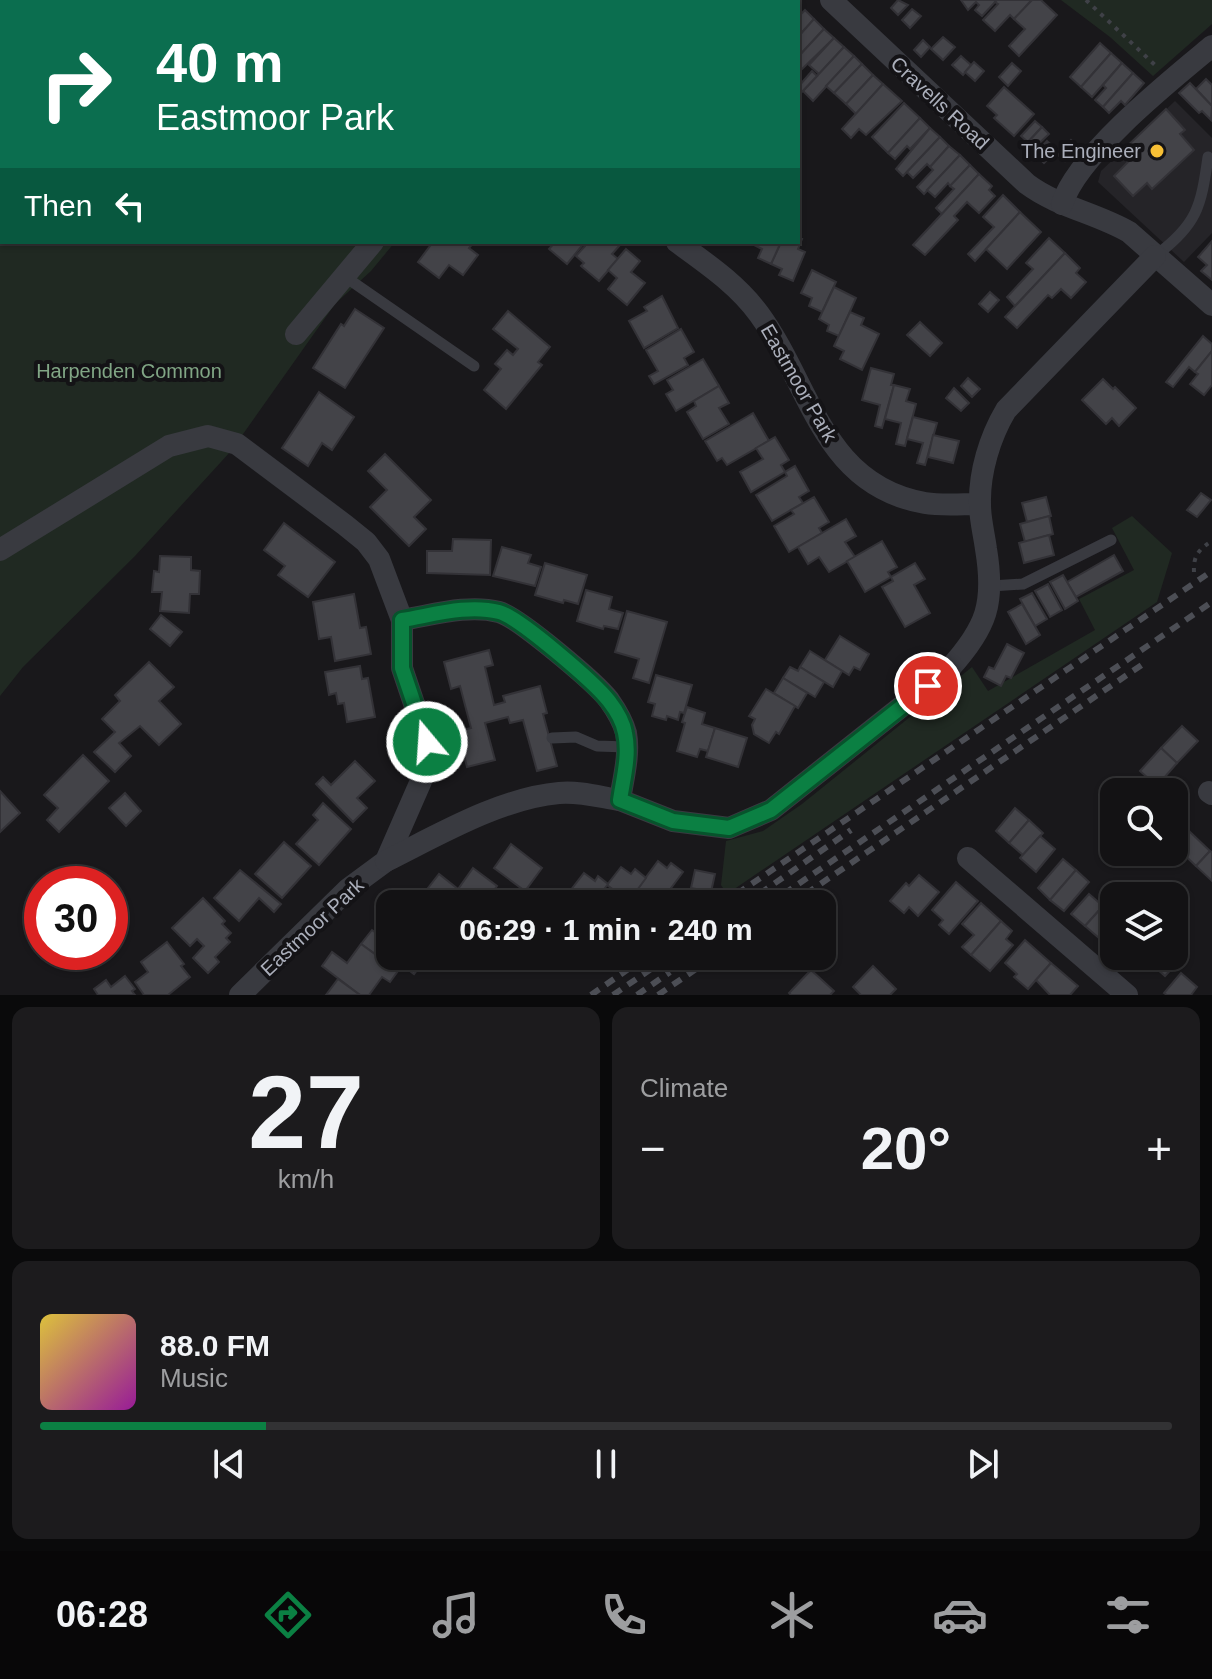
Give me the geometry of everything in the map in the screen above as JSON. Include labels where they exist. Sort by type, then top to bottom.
[{"type":"street","name":"Cravells Road","points":[[831,0],[1027,184],[1042,196],[1114,223],[1129,232],[1212,305]]},
{"type":"street","points":[[1062,204],[1079,171],[1168,83],[1212,46]]},
{"type":"street","points":[[296,334],[371,244]]},
{"type":"street","name":"Eastmoor Park","points":[[680,244],[732,283],[755,308],[778,342],[822,429],[859,474],[902,497],[927,503],[980,504]]},
{"type":"street","name":"Eastmoor Park","points":[[240,995],[348,889],[386,861],[469,820],[531,798],[578,793],[620,800],[673,821],[729,828],[771,810],[950,668],[980,629],[991,586],[980,504],[988,449],[1006,410],[1155,256]]},
{"type":"street","points":[[0,550],[169,446],[208,436],[237,444],[366,542],[379,559],[402,620],[402,668],[427,742],[427,762],[386,861]]},
{"type":"street","points":[[402,620],[459,610],[482,610],[501,612],[519,621],[607,698],[619,716],[627,747],[620,800]]},
{"type":"street","points":[[968,858],[1127,995]]},
{"type":"lane","points":[[1155,256],[1171,244],[1196,216],[1208,157]]},
{"type":"lane","points":[[343,276],[474,366]]},
{"type":"lane","points":[[991,586],[1023,584],[1111,540]]},
{"type":"lane","points":[[552,738],[576,737],[597,746],[627,747]]},
{"type":"path","points":[[1086,0],[1158,67],[1168,83]]},
{"type":"path","points":[[1194,572],[1193,562],[1199,549],[1212,541]]},
{"type":"shaded area","points":[[1175,101],[1212,138],[1212,233],[1184,262],[1098,182],[1101,171]]},
{"type":"green space","points":[[1061,0],[1212,0],[1212,24],[1153,76],[1110,37]]},
{"type":"green space","name":"Harpenden Common","points":[[0,244],[393,244],[371,271],[335,304],[231,451],[135,556],[23,667],[0,696]]},
{"type":"green space","points":[[1132,516],[1172,553],[1157,602],[733,890],[724,890],[721,885],[726,841],[763,831],[802,804],[972,667],[988,691],[1095,630],[1079,599],[1134,570],[1112,528]]},
{"type":"building","points":[[898,0],[908,5],[898,15],[891,8]]},
{"type":"building","points":[[961,0],[997,0],[982,16],[975,10],[979,5],[976,2],[968,10]]},
{"type":"building","points":[[1032,0],[1014,19],[1010,15],[995,31],[983,20],[998,4],[995,2]]},
{"type":"building","points":[[1032,0],[1041,0],[1057,15],[1019,56],[1009,46],[1025,29],[1014,19]]},
{"type":"building","points":[[912,9],[921,16],[910,28],[902,20]]},
{"type":"building","points":[[805,10],[814,19],[800,35],[800,15]]},
{"type":"building","points":[[814,19],[824,29],[800,55],[800,35]]},
{"type":"building","points":[[824,29],[834,38],[800,71],[800,55]]},
{"type":"building","points":[[943,37],[955,47],[943,60],[931,49]]},
{"type":"building","points":[[834,38],[844,47],[819,74],[809,65]]},
{"type":"building","points":[[923,40],[930,47],[921,57],[914,50]]},
{"type":"building","points":[[1100,43],[1111,53],[1081,87],[1070,77]]},
{"type":"building","points":[[844,47],[854,56],[813,101],[803,91]]},
{"type":"building","points":[[1111,53],[1122,63],[1092,97],[1081,87]]},
{"type":"building","points":[[854,56],[862,64],[834,93],[826,86]]},
{"type":"building","points":[[961,56],[971,65],[963,75],[952,65]]},
{"type":"building","points":[[974,62],[984,71],[975,81],[965,72]]},
{"type":"building","points":[[1012,63],[1021,71],[1008,86],[999,77]]},
{"type":"building","points":[[1122,63],[1133,73],[1103,107],[1095,100]]},
{"type":"building","points":[[862,64],[873,75],[846,104],[834,93]]},
{"type":"building","points":[[812,71],[817,76],[800,94],[800,85]]},
{"type":"building","points":[[1133,73],[1144,83],[1125,105],[1121,101],[1109,113],[1103,107]]},
{"type":"building","points":[[873,75],[883,84],[856,114],[846,104]]},
{"type":"building","points":[[1206,79],[1212,85],[1212,106],[1196,89]]},
{"type":"building","points":[[1190,83],[1212,106],[1211,120],[1179,93]]},
{"type":"building","points":[[883,84],[902,101],[866,135],[859,129],[851,138],[842,129]]},
{"type":"building","points":[[1004,87],[1034,114],[1014,136],[994,118],[997,115],[987,106]]},
{"type":"building","points":[[904,103],[920,118],[888,153],[872,137]]},
{"type":"building","name":"The Engineer","points":[[1166,109],[1185,130],[1180,134],[1194,150],[1152,189],[1147,183],[1133,196],[1114,176],[1128,162],[1120,153]]},
{"type":"building","points":[[920,118],[930,128],[910,149],[907,146],[895,159],[888,153]]},
{"type":"building","points":[[1035,121],[1042,127],[1028,142],[1021,136]]},
{"type":"building","points":[[1042,127],[1049,134],[1034,148],[1028,142]]},
{"type":"building","points":[[930,128],[940,137],[903,176],[896,169]]},
{"type":"building","points":[[940,137],[949,146],[930,167],[927,164],[913,178],[907,172]]},
{"type":"building","points":[[1071,140],[1078,147],[1065,161],[1058,155]]},
{"type":"building","points":[[1047,141],[1057,150],[1044,163],[1035,154]]},
{"type":"building","points":[[949,146],[960,155],[924,194],[917,187]]},
{"type":"building","points":[[960,155],[970,165],[935,197],[927,190]]},
{"type":"building","points":[[970,165],[979,174],[942,214],[936,208],[954,189],[950,186]]},
{"type":"building","points":[[979,174],[992,186],[989,190],[995,196],[979,213],[967,202],[954,216],[958,220],[925,255],[913,245]]},
{"type":"building","points":[[1003,195],[1020,212],[975,261],[968,254],[994,227],[983,217]]},
{"type":"building","points":[[1020,212],[1041,232],[1007,269],[986,249]]},
{"type":"building","points":[[1049,238],[1065,253],[1015,306],[1007,297],[1033,269],[1026,263]]},
{"type":"building","points":[[1212,241],[1212,280],[1201,271],[1207,265],[1198,257]]},
{"type":"building","points":[[432,244],[472,244],[469,248],[478,255],[463,275],[449,265],[439,278],[418,262]]},
{"type":"building","points":[[553,244],[583,244],[567,264],[549,249]]},
{"type":"building","points":[[621,244],[612,254],[618,259],[599,281],[581,266],[584,263],[576,256],[585,246]]},
{"type":"building","points":[[780,244],[800,244],[798,249],[805,252],[793,281],[779,275],[782,269],[771,264]]},
{"type":"building","points":[[780,244],[771,264],[758,258],[762,249],[754,245]]},
{"type":"building","points":[[626,249],[640,261],[631,272],[645,283],[627,305],[608,289],[617,278],[608,270]]},
{"type":"building","points":[[1065,253],[1080,268],[1076,273],[1086,282],[1071,298],[1061,289],[1052,298],[1048,295],[1017,328],[1005,317]]},
{"type":"building","points":[[812,270],[836,282],[822,312],[809,306],[812,298],[801,293]]},
{"type":"building","points":[[834,287],[856,298],[839,336],[827,331],[829,325],[819,319]]},
{"type":"building","points":[[990,292],[999,300],[988,312],[979,304]]},
{"type":"building","points":[[662,296],[678,328],[644,348],[629,321],[647,311],[644,307]]},
{"type":"building","points":[[355,309],[384,328],[345,388],[313,368],[341,324],[344,326]]},
{"type":"building","points":[[508,311],[550,347],[538,362],[542,365],[506,409],[484,390],[501,369],[495,364],[507,350],[513,355],[518,349],[493,329]]},
{"type":"building","points":[[850,312],[864,318],[861,325],[879,334],[862,370],[840,359],[844,351],[834,346]]},
{"type":"building","points":[[920,322],[942,343],[930,356],[907,335]]},
{"type":"building","points":[[681,329],[694,352],[684,358],[688,365],[654,384],[649,376],[658,371],[646,350]]},
{"type":"building","points":[[1203,336],[1212,344],[1212,351],[1195,372],[1189,367],[1173,387],[1166,382]]},
{"type":"building","points":[[1212,351],[1212,385],[1204,395],[1190,384],[1198,374],[1195,372]]},
{"type":"building","points":[[703,359],[719,386],[676,411],[666,394],[673,390],[667,380]]},
{"type":"building","points":[[871,368],[894,374],[882,428],[875,426],[880,405],[862,400]]},
{"type":"building","points":[[968,378],[980,389],[972,397],[961,386]]},
{"type":"building","points":[[1103,379],[1136,408],[1119,426],[1112,418],[1106,424],[1082,400]]},
{"type":"building","points":[[894,385],[910,389],[906,401],[916,404],[905,446],[896,444],[901,423],[885,419]]},
{"type":"building","points":[[719,386],[729,403],[719,408],[729,424],[703,439],[687,412],[696,406],[694,401]]},
{"type":"building","points":[[954,388],[969,403],[961,411],[946,398]]},
{"type":"building","points":[[319,392],[354,417],[332,450],[322,443],[308,466],[282,448]]},
{"type":"building","points":[[753,413],[769,441],[727,465],[722,458],[717,461],[705,441]]},
{"type":"building","points":[[913,417],[937,423],[925,465],[917,463],[923,443],[907,439]]},
{"type":"building","points":[[933,435],[959,441],[953,463],[928,457]]},
{"type":"building","points":[[775,437],[789,460],[781,465],[785,472],[751,492],[740,472],[763,459],[756,448]]},
{"type":"building","points":[[385,454],[431,500],[414,517],[426,529],[409,546],[370,507],[387,490],[368,471]]},
{"type":"building","points":[[795,466],[809,491],[799,497],[803,503],[772,521],[756,495],[787,476],[785,472]]},
{"type":"building","points":[[1201,493],[1211,500],[1197,517],[1187,510]]},
{"type":"building","points":[[814,497],[829,522],[819,528],[822,533],[789,552],[774,526],[794,514],[791,510]]},
{"type":"building","points":[[1046,497],[1051,516],[1027,522],[1022,503]]},
{"type":"building","points":[[1049,516],[1053,534],[1025,542],[1020,524]]},
{"type":"building","points":[[846,519],[856,536],[845,542],[855,557],[829,572],[819,557],[808,564],[798,547]]},
{"type":"building","points":[[284,523],[335,562],[308,597],[278,575],[285,566],[264,550]]},
{"type":"building","points":[[1049,535],[1054,555],[1024,563],[1019,543]]},
{"type":"building","points":[[453,539],[491,540],[490,575],[427,573],[427,551],[452,551]]},
{"type":"building","points":[[882,541],[897,567],[888,572],[891,577],[865,592],[847,561]]},
{"type":"building","points":[[502,547],[531,555],[528,563],[541,567],[535,586],[493,576]]},
{"type":"building","points":[[1114,555],[1123,571],[1076,597],[1067,582]]},
{"type":"building","points":[[160,556],[191,557],[191,570],[200,571],[199,594],[190,594],[189,613],[160,611],[162,592],[152,592],[154,571],[159,572]]},
{"type":"building","points":[[545,563],[587,575],[578,604],[535,595]]},
{"type":"building","points":[[915,563],[925,579],[914,585],[930,613],[905,627],[882,587],[893,581],[891,577]]},
{"type":"building","points":[[1063,575],[1078,601],[1065,609],[1050,582]]},
{"type":"building","points":[[1048,584],[1062,610],[1050,617],[1035,591]]},
{"type":"building","points":[[586,590],[612,597],[609,609],[623,613],[618,629],[604,626],[603,629],[577,621]]},
{"type":"building","points":[[1032,593],[1047,619],[1035,626],[1020,599]]},
{"type":"building","points":[[354,594],[360,628],[366,627],[371,654],[335,661],[331,637],[319,639],[313,602]]},
{"type":"building","points":[[1022,604],[1040,635],[1026,644],[1008,612]]},
{"type":"building","points":[[627,611],[667,622],[649,683],[633,678],[639,659],[615,652]]},
{"type":"building","points":[[161,615],[182,632],[170,646],[150,629]]},
{"type":"building","points":[[840,636],[869,654],[860,670],[854,667],[849,675],[825,660]]},
{"type":"building","points":[[1007,644],[1024,653],[1011,678],[1006,676],[1001,686],[984,677],[989,667],[994,669]]},
{"type":"building","points":[[489,650],[493,665],[485,667],[494,705],[505,702],[503,696],[540,686],[547,713],[543,714],[557,766],[537,771],[523,720],[510,723],[508,717],[485,723],[495,760],[467,767],[458,731],[471,728],[460,686],[451,689],[444,662]]},
{"type":"building","points":[[810,651],[842,671],[833,687],[800,667]]},
{"type":"building","points":[[149,662],[174,687],[159,701],[181,724],[159,745],[140,726],[119,743],[131,756],[115,772],[94,752],[115,732],[102,719],[120,701],[115,695]]},
{"type":"building","points":[[360,666],[362,679],[368,678],[375,717],[347,722],[344,703],[338,704],[336,693],[329,695],[325,672]]},
{"type":"building","points":[[790,667],[798,671],[800,667],[824,682],[815,697],[783,678]]},
{"type":"building","points":[[656,675],[692,685],[684,713],[680,712],[678,720],[652,716],[655,704],[648,702]]},
{"type":"building","points":[[783,678],[807,693],[798,708],[774,693]]},
{"type":"building","points":[[766,689],[795,706],[779,734],[776,732],[769,743],[754,734],[752,725],[755,719],[749,716]]},
{"type":"building","points":[[687,707],[705,713],[702,724],[715,728],[708,751],[700,749],[697,757],[677,751]]},
{"type":"building","points":[[1182,726],[1198,741],[1177,763],[1161,748]]},
{"type":"building","points":[[715,728],[747,738],[738,767],[706,757]]},
{"type":"building","points":[[1161,748],[1177,763],[1164,778],[1148,778],[1140,771]]},
{"type":"building","points":[[83,755],[109,781],[59,832],[47,820],[58,808],[44,795]]},
{"type":"building","points":[[355,761],[375,781],[357,798],[367,808],[353,822],[316,784],[323,777],[331,785]]},
{"type":"building","points":[[0,791],[20,813],[0,832]]},
{"type":"building","points":[[125,793],[141,811],[126,826],[109,808]]},
{"type":"building","points":[[323,803],[351,829],[319,865],[296,844],[318,820],[313,815]]},
{"type":"building","points":[[1015,808],[1029,820],[1009,843],[996,831]]},
{"type":"building","points":[[1029,820],[1043,833],[1023,855],[1009,843]]},
{"type":"building","points":[[1188,832],[1210,851],[1196,866],[1188,858]]},
{"type":"building","points":[[1040,836],[1055,849],[1036,872],[1020,858]]},
{"type":"building","points":[[284,842],[311,866],[282,898],[255,874]]},
{"type":"building","points":[[511,844],[542,868],[524,890],[494,868]]},
{"type":"building","points":[[1212,852],[1212,881],[1196,866]]},
{"type":"building","points":[[1063,859],[1076,870],[1050,900],[1038,888]]},
{"type":"building","points":[[658,861],[667,868],[671,863],[683,872],[670,890],[638,888]]},
{"type":"building","points":[[621,867],[631,874],[635,869],[646,878],[637,890],[614,890],[607,885]]},
{"type":"building","points":[[473,868],[497,886],[494,890],[431,890],[428,888],[439,874],[458,889]]},
{"type":"building","points":[[240,870],[281,904],[274,912],[259,898],[239,921],[214,898]]},
{"type":"building","points":[[695,870],[715,874],[711,890],[691,888]]},
{"type":"building","points":[[1076,870],[1089,882],[1064,911],[1050,900]]},
{"type":"building","points":[[584,873],[595,881],[598,876],[608,884],[604,890],[571,890]]},
{"type":"building","points":[[919,875],[939,892],[918,916],[909,907],[904,913],[890,901],[906,883],[909,886]]},
{"type":"building","points":[[956,882],[978,901],[949,934],[939,925],[943,920],[932,910]]},
{"type":"building","points":[[1089,894],[1100,903],[1100,909],[1085,926],[1071,914]]},
{"type":"building","points":[[203,898],[225,921],[222,924],[231,933],[226,938],[230,942],[215,957],[219,962],[208,973],[193,958],[204,946],[197,939],[190,946],[172,928]]},
{"type":"building","points":[[981,903],[1001,921],[971,955],[962,947],[974,935],[962,924]]},
{"type":"building","points":[[1100,909],[1099,938],[1085,926]]},
{"type":"building","points":[[1001,921],[1012,931],[1006,939],[1013,945],[990,971],[971,955]]},
{"type":"building","points":[[372,930],[376,933],[376,955],[361,944]]},
{"type":"building","points":[[1025,940],[1051,963],[1028,989],[1014,977],[1017,974],[1005,963]]},
{"type":"building","points":[[167,942],[190,977],[168,995],[144,995],[135,982],[148,972],[141,962]]},
{"type":"building","points":[[361,944],[376,955],[376,970],[398,971],[390,982],[382,977],[369,995],[360,995],[322,966],[332,952],[347,963]]},
{"type":"building","points":[[1051,963],[1078,986],[1070,995],[1050,995],[1036,980]]},
{"type":"building","points":[[873,966],[896,989],[890,995],[861,995],[853,987]]},
{"type":"building","points":[[811,970],[834,991],[830,995],[789,993]]},
{"type":"building","points":[[1181,973],[1197,987],[1191,995],[1164,993]]},
{"type":"building","points":[[125,976],[135,989],[132,991],[135,995],[98,995],[94,989],[106,980],[111,987]]},
{"type":"building","points":[[338,979],[360,995],[326,995]]},
{"type":"railway","points":[[743,890],[1212,571]]},
{"type":"railway","points":[[790,890],[1212,602]]},
{"type":"railway","points":[[812,890],[1146,662]]},
{"type":"railway","points":[[765,890],[851,830]]},
{"type":"railway","points":[[591,995],[627,970]]},
{"type":"railway","points":[[613,995],[650,970]]},
{"type":"railway","points":[[658,995],[695,970]]},
{"type":"railway","points":[[637,995],[670,972]]},
{"type":"place","name":"The Engineer","points":[[1157,151]]},
{"type":"route","points":[[427,742],[402,668],[402,620],[459,610],[501,612],[519,621],[607,698],[626,734],[627,755],[620,800],[673,821],[729,828],[771,810],[928,686]]}]
